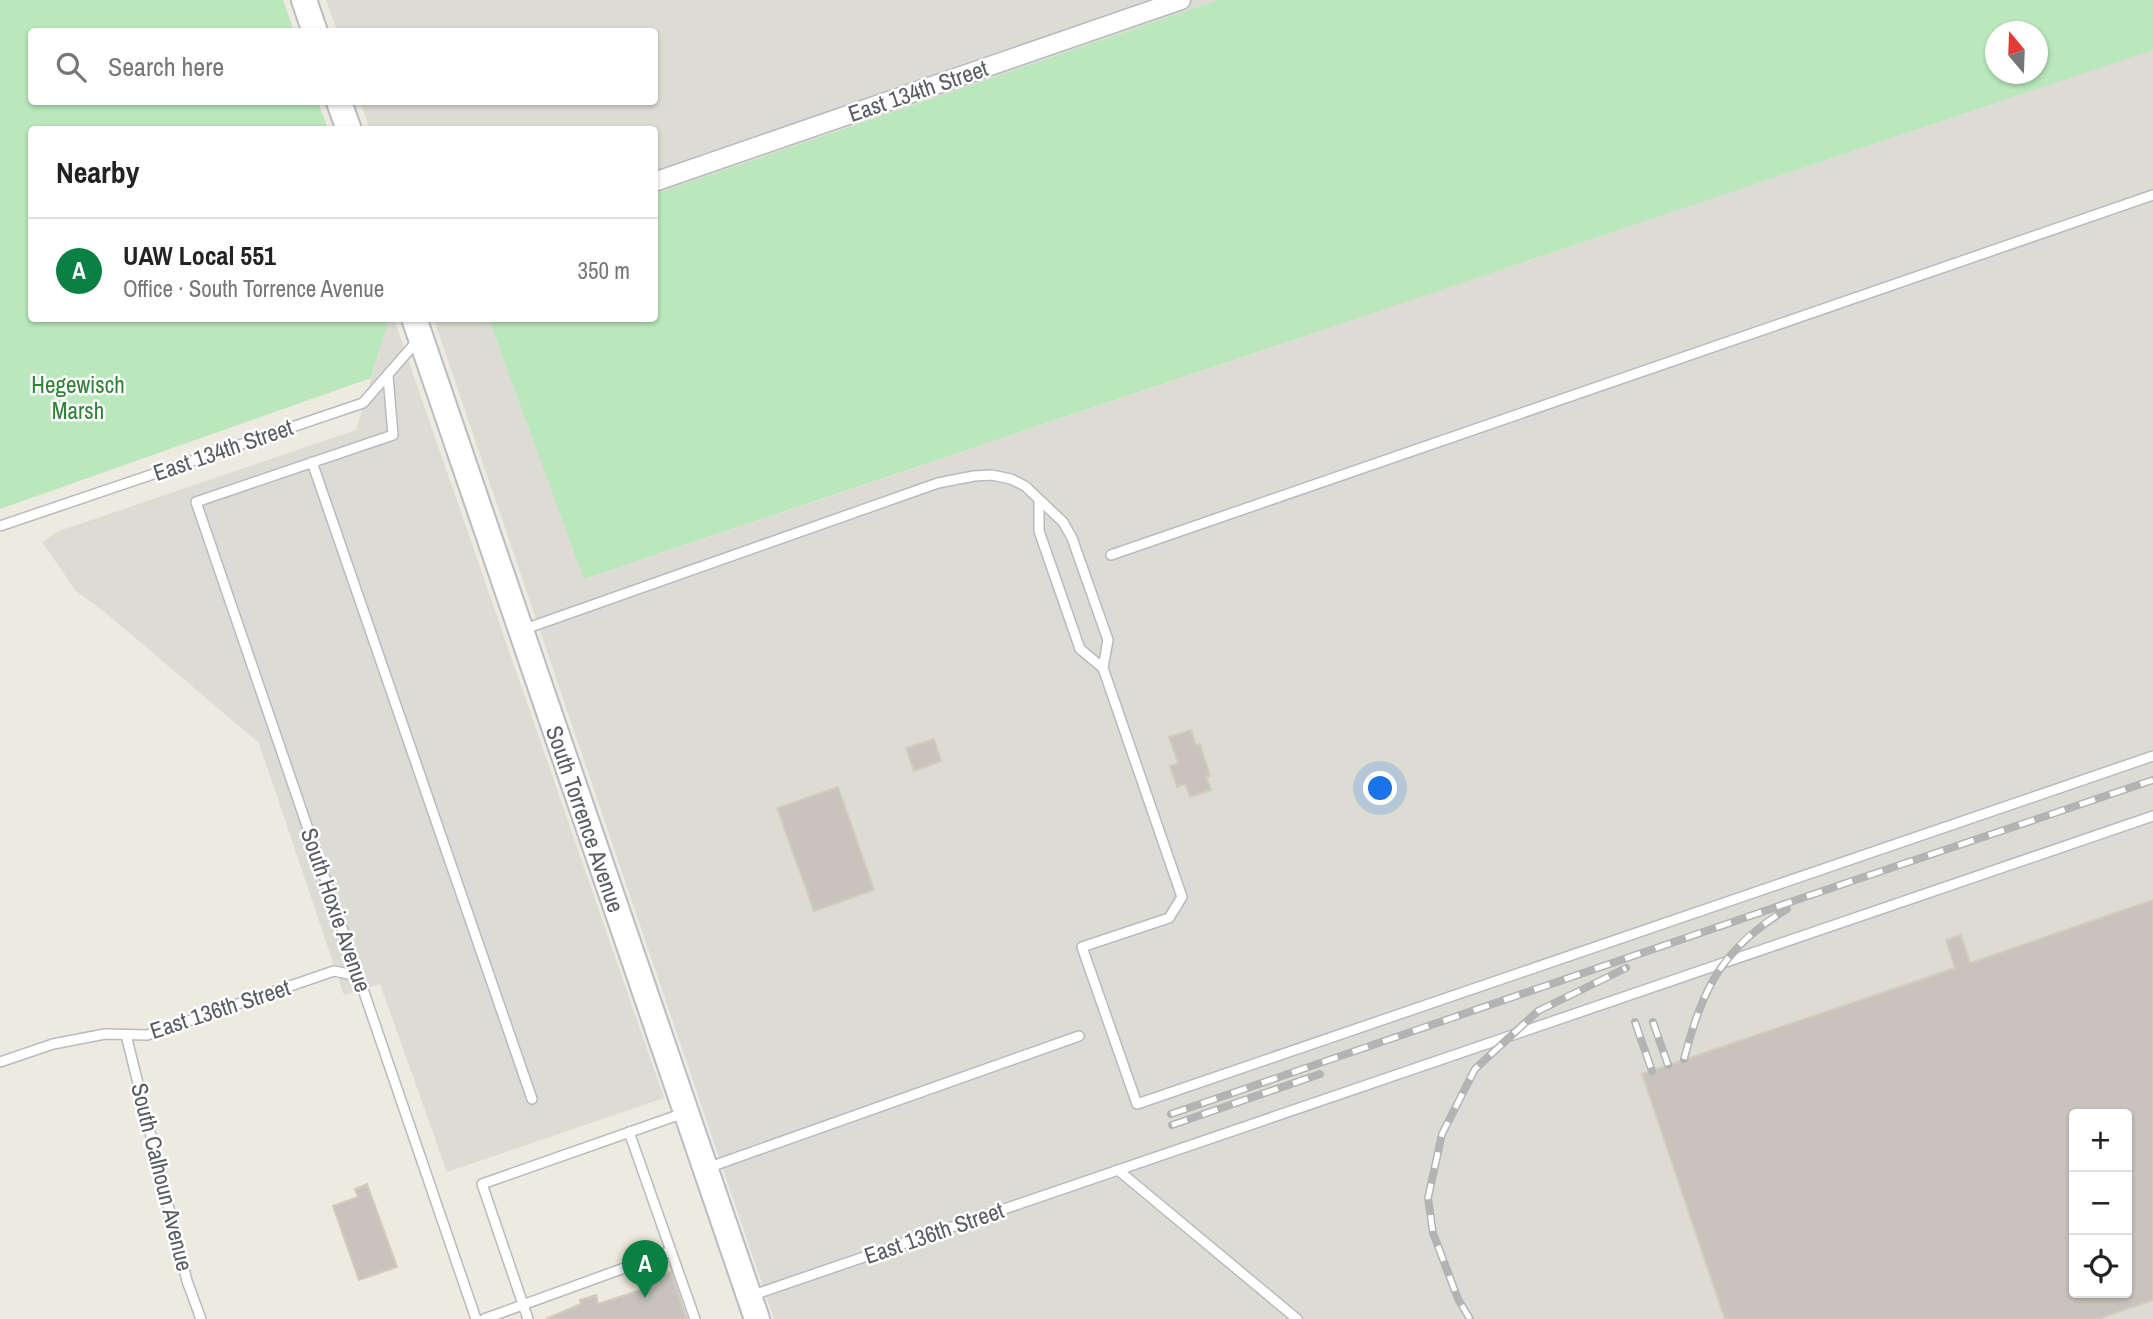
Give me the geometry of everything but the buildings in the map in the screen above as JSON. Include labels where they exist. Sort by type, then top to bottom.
[{"type":"main road","points":[[304,0],[314,28]]},
{"type":"main road","points":[[340,105],[348,126]]},
{"type":"main road","name":"South Torrence Avenue","points":[[417,328],[753,1308]]},
{"type":"street","name":"East 134th Street","points":[[658,181],[1181,0]]},
{"type":"lane","points":[[1111,555],[2153,195]]},
{"type":"lane","name":"East 134th Street","points":[[0,526],[363,403],[388,376],[417,328]]},
{"type":"lane","points":[[388,376],[393,435],[312,462],[532,1100]]},
{"type":"lane","name":"South Hoxie Avenue","points":[[312,462],[196,502],[476,1319]]},
{"type":"lane","points":[[520,630],[957,478],[992,475],[1011,479],[1025,486],[1063,522],[1072,538],[1108,640],[1103,668],[1182,897],[1169,918],[1082,947],[1137,1104],[2153,756]]},
{"type":"lane","points":[[1039,501],[1039,531],[1080,649],[1103,668]]},
{"type":"lane","name":"East 136th Street","points":[[753,1308],[1118,1170],[2153,816]]},
{"type":"lane","name":"East 136th Street","points":[[0,1062],[52,1044],[105,1034],[147,1035],[334,971],[358,976]]},
{"type":"lane","name":"South Calhoun Avenue","points":[[126,1035],[187,1282],[201,1319]]},
{"type":"lane","points":[[705,1168],[1079,1036]]},
{"type":"lane","points":[[528,1319],[482,1184],[686,1112]]},
{"type":"lane","points":[[629,1132],[695,1319]]},
{"type":"lane","points":[[1118,1170],[1297,1319]]},
{"type":"lane","points":[[484,1319],[671,1251]]},
{"type":"shaded area","points":[[326,0],[1218,0],[658,193],[658,126],[369,126],[361,105],[658,105],[658,28],[336,28]]},
{"type":"shaded area","points":[[2153,50],[2153,1319],[774,1319],[435,322],[490,322],[585,579]]},
{"type":"shaded area","points":[[388,322],[395,322],[664,1098],[447,1172],[380,984],[344,995],[259,743],[107,614],[76,591],[42,542],[59,531],[356,430]]},
{"type":"green space","name":"Hegewisch Marsh","points":[[0,0],[283,0],[293,28],[28,28],[28,105],[319,105],[327,126],[28,126],[28,322],[388,322],[371,378],[0,509]]},
{"type":"green space","points":[[1218,0],[2153,0],[2153,50],[584,579],[490,322],[658,322],[658,193]]},
{"type":"railway","points":[[1171,1114],[2153,780]]},
{"type":"railway","points":[[1684,1059],[1699,1011],[1718,972],[1746,939],[1787,909]]},
{"type":"railway","points":[[1470,1319],[1458,1299],[1433,1233],[1428,1198],[1442,1134],[1475,1069],[1538,1011],[1626,968]]},
{"type":"railway","points":[[1635,1022],[1652,1071]]},
{"type":"railway","points":[[1653,1022],[1668,1065]]},
{"type":"railway","points":[[1172,1125],[1320,1074]]},
{"type":"place","name":"UAW Local 551","points":[[645,1298]]}]
